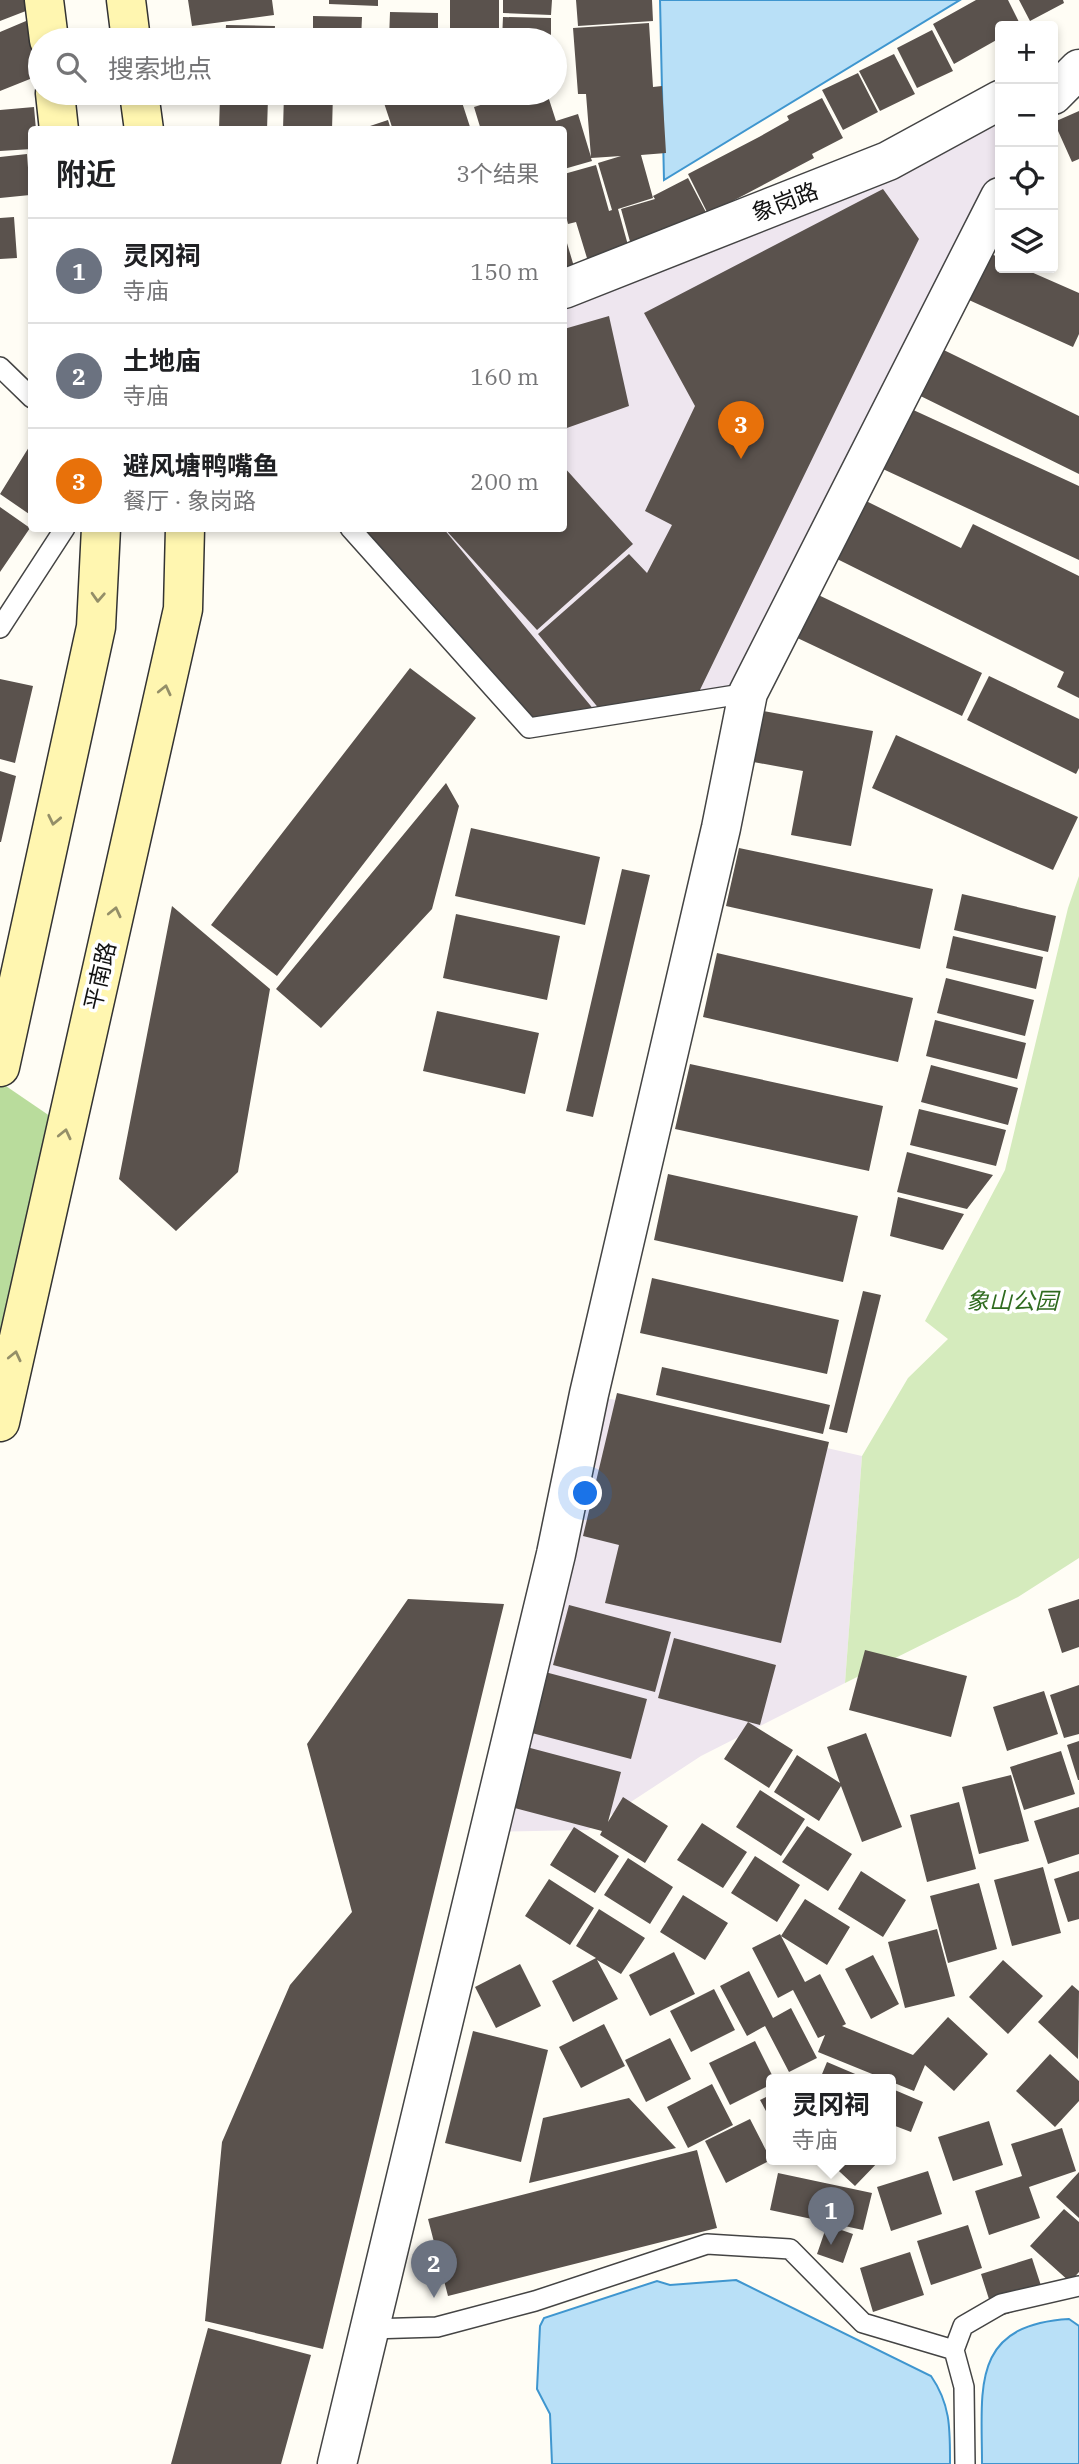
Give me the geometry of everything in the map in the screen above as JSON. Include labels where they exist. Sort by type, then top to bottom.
[{"type":"main road","points":[[44,0],[48,28]]},
{"type":"main road","points":[[126,0],[130,28]]},
{"type":"main road","points":[[56,105],[59,126]]},
{"type":"main road","points":[[141,105],[143,126]]},
{"type":"main road","points":[[0,1067],[4,1026],[96,628],[101,532]]},
{"type":"main road","name":"平南路","points":[[0,1422],[183,609],[185,532]]},
{"type":"street","points":[[1058,69],[1079,57]]},
{"type":"street","points":[[1058,89],[1079,69]]},
{"type":"street","name":"象岗路","points":[[567,288],[888,161],[995,103]]},
{"type":"street","points":[[337,2464],[556,1555],[589,1394],[721,828],[748,692],[995,207]]},
{"type":"lane","points":[[0,367],[28,394]]},
{"type":"lane","points":[[0,628],[62,532]]},
{"type":"lane","points":[[354,532],[529,728],[748,692]]},
{"type":"lane","points":[[370,2329],[438,2327],[535,2301],[707,2244],[790,2249],[863,2323],[954,2350]]},
{"type":"lane","points":[[965,2464],[964,2387],[954,2350],[963,2326],[1001,2304],[1079,2286]]},
{"type":"shaded area","points":[[995,102],[995,207],[748,693],[529,728],[353,532],[567,532],[567,288]]},
{"type":"shaded area","points":[[589,1394],[862,1456],[845,1683],[701,1756],[588,1830],[489,1832]]},
{"type":"green space","name":"象山公园","points":[[1079,876],[1079,1558],[1018,1597],[845,1683],[862,1456],[908,1378],[948,1339],[925,1321],[1005,1170],[1068,908]]},
{"type":"green space","points":[[0,1082],[66,1127],[0,1422]]},
{"type":"water","points":[[660,0],[960,0],[664,180]]},
{"type":"water","points":[[736,2280],[931,2376],[946,2408],[950,2464],[552,2464],[550,2414],[537,2389],[540,2326],[544,2318],[657,2281],[670,2285]]},
{"type":"water","points":[[1069,2319],[1079,2326],[1079,2464],[982,2464],[983,2386],[988,2365],[998,2347],[1014,2334],[1037,2324]]},
{"type":"building","points":[[0,0],[27,0],[31,9],[0,21]]},
{"type":"building","points":[[188,0],[272,0],[274,15],[192,26]]},
{"type":"building","points":[[329,0],[378,0],[378,6],[329,4]]},
{"type":"building","points":[[450,0],[499,0],[499,28],[450,28]]},
{"type":"building","points":[[503,0],[552,0],[551,15],[503,13]]},
{"type":"building","points":[[576,0],[652,0],[653,21],[578,26]]},
{"type":"building","points":[[976,0],[1008,0],[1018,21],[995,21],[995,41],[954,64],[933,24]]},
{"type":"building","points":[[1019,0],[1063,0],[1064,3],[1030,21]]},
{"type":"building","points":[[390,12],[438,13],[438,28],[389,28]]},
{"type":"building","points":[[313,16],[362,17],[362,28],[313,28]]},
{"type":"building","points":[[503,17],[551,18],[551,28],[503,28]]},
{"type":"building","points":[[26,21],[29,28],[28,80],[0,91],[0,32]]},
{"type":"building","points":[[649,23],[653,87],[662,86],[666,153],[641,155],[653,198],[618,209],[631,256],[590,268],[576,222],[568,224],[567,220],[567,173],[596,165],[609,211],[612,210],[598,163],[621,156],[591,158],[592,161],[567,168],[567,126],[480,126],[474,107],[551,105],[556,121],[578,114],[591,157],[586,94],[578,94],[573,28]]},
{"type":"building","points":[[226,25],[275,26],[275,28],[226,28]]},
{"type":"building","points":[[932,30],[953,71],[917,88],[897,48]]},
{"type":"building","points":[[894,54],[915,94],[880,111],[859,71]]},
{"type":"building","points":[[858,73],[878,112],[843,130],[822,90]]},
{"type":"building","points":[[822,98],[843,138],[812,154],[814,158],[708,214],[688,174],[789,120],[787,116]]},
{"type":"building","points":[[220,105],[268,105],[267,126],[219,126]]},
{"type":"building","points":[[284,105],[333,105],[332,126],[283,126]]},
{"type":"building","points":[[385,105],[463,105],[470,126],[392,126]]},
{"type":"building","points":[[34,107],[36,126],[28,126],[28,149],[0,151],[0,110]]},
{"type":"building","points":[[1079,111],[1079,159],[1072,162],[1058,131],[1058,120]]},
{"type":"building","points":[[388,120],[390,126],[370,126]]},
{"type":"building","points":[[27,154],[28,195],[0,198],[0,157]]},
{"type":"building","points":[[688,178],[709,218],[634,256],[621,209],[655,199],[653,196]]},
{"type":"building","points":[[883,189],[919,239],[697,696],[600,710],[538,634],[629,554],[647,573],[672,525],[645,511],[695,406],[644,313]]},
{"type":"building","points":[[14,217],[17,258],[0,259],[0,218]]},
{"type":"building","points":[[959,239],[995,256],[995,273],[1033,273],[1079,293],[1079,334],[1073,347],[938,286]]},
{"type":"building","points":[[567,243],[575,270],[567,273]]},
{"type":"building","points":[[609,316],[629,406],[567,428],[567,328]]},
{"type":"building","points":[[913,335],[1079,416],[1079,474],[890,381]]},
{"type":"building","points":[[885,397],[1079,486],[1079,560],[857,457]]},
{"type":"building","points":[[28,449],[28,513],[0,494]]},
{"type":"building","points":[[567,470],[633,544],[537,630],[448,532],[567,532]]},
{"type":"building","points":[[856,496],[961,548],[973,524],[1079,576],[1079,698],[1057,687],[1064,672],[827,554]]},
{"type":"building","points":[[0,507],[28,527],[28,531],[0,572]]},
{"type":"building","points":[[365,532],[446,532],[595,711],[529,721]]},
{"type":"building","points":[[810,591],[982,673],[962,716],[789,634]]},
{"type":"building","points":[[410,668],[476,718],[277,976],[211,925]]},
{"type":"building","points":[[989,676],[1079,719],[1079,768],[1076,774],[967,720]]},
{"type":"building","points":[[0,679],[33,686],[15,763],[0,759]]},
{"type":"building","points":[[758,710],[873,731],[851,846],[791,835],[803,771],[748,761]]},
{"type":"building","points":[[896,735],[1078,817],[1053,870],[872,788]]},
{"type":"building","points":[[0,771],[16,776],[1,842],[0,842]]},
{"type":"building","points":[[446,783],[459,806],[432,909],[321,1028],[276,989]]},
{"type":"building","points":[[471,828],[600,857],[585,925],[455,896]]},
{"type":"building","points":[[739,848],[933,889],[920,949],[726,906]]},
{"type":"building","points":[[622,869],[650,875],[593,1117],[566,1111]]},
{"type":"building","points":[[962,894],[1056,916],[1048,952],[954,930]]},
{"type":"building","points":[[172,906],[270,989],[238,1172],[176,1231],[119,1179]]},
{"type":"building","points":[[456,914],[560,936],[547,1000],[443,978]]},
{"type":"building","points":[[953,936],[1043,957],[1036,989],[946,968]]},
{"type":"building","points":[[717,953],[913,998],[898,1062],[703,1017]]},
{"type":"building","points":[[946,978],[1034,1000],[1025,1036],[937,1013]]},
{"type":"building","points":[[437,1011],[539,1033],[525,1094],[423,1071]]},
{"type":"building","points":[[935,1020],[1026,1043],[1017,1079],[926,1056]]},
{"type":"building","points":[[690,1064],[883,1106],[869,1171],[675,1129]]},
{"type":"building","points":[[931,1065],[1018,1088],[1008,1125],[921,1102]]},
{"type":"building","points":[[919,1109],[1006,1130],[996,1166],[910,1145]]},
{"type":"building","points":[[907,1152],[993,1175],[967,1209],[897,1192]]},
{"type":"building","points":[[668,1174],[858,1216],[843,1282],[654,1240]]},
{"type":"building","points":[[898,1197],[964,1214],[943,1250],[890,1236]]},
{"type":"building","points":[[652,1278],[839,1320],[827,1374],[640,1333]]},
{"type":"building","points":[[863,1291],[881,1295],[847,1433],[829,1429]]},
{"type":"building","points":[[662,1367],[830,1405],[823,1434],[656,1395]]},
{"type":"building","points":[[617,1393],[829,1442],[781,1643],[605,1603],[619,1545],[583,1536]]},
{"type":"building","points":[[408,1599],[504,1604],[323,2349],[205,2321],[222,2142],[290,1985],[352,1912],[307,1744]]},
{"type":"building","points":[[1079,1599],[1079,1647],[1062,1653],[1048,1609]]},
{"type":"building","points":[[569,1605],[671,1632],[655,1692],[553,1665]]},
{"type":"building","points":[[674,1638],[776,1665],[760,1725],[658,1698]]},
{"type":"building","points":[[865,1650],[967,1676],[951,1737],[849,1710]]},
{"type":"building","points":[[545,1672],[647,1699],[631,1759],[528,1732]]},
{"type":"building","points":[[1079,1685],[1079,1734],[1064,1738],[1050,1695]]},
{"type":"building","points":[[1044,1691],[1058,1734],[1007,1751],[993,1707]]},
{"type":"building","points":[[748,1722],[793,1750],[769,1788],[724,1759]]},
{"type":"building","points":[[866,1733],[902,1827],[862,1842],[841,1786],[819,1821],[774,1792],[797,1755],[840,1783],[827,1747]]},
{"type":"building","points":[[1079,1741],[1079,1780],[1078,1780],[1067,1745]]},
{"type":"building","points":[[519,1745],[621,1772],[608,1822],[623,1797],[668,1826],[645,1863],[600,1835],[602,1831],[503,1805]]},
{"type":"building","points":[[1061,1751],[1075,1794],[1024,1810],[1010,1767]]},
{"type":"building","points":[[1011,1775],[1029,1841],[979,1854],[962,1787]]},
{"type":"building","points":[[760,1790],[805,1819],[781,1856],[736,1827]]},
{"type":"building","points":[[959,1802],[976,1869],[927,1882],[910,1815]]},
{"type":"building","points":[[1079,1807],[1079,1854],[1048,1864],[1034,1821]]},
{"type":"building","points":[[702,1823],[747,1852],[723,1888],[677,1860]]},
{"type":"building","points":[[807,1826],[852,1854],[828,1891],[782,1862]]},
{"type":"building","points":[[574,1827],[619,1856],[595,1893],[550,1865]]},
{"type":"building","points":[[755,1856],[800,1885],[777,1922],[731,1893]]},
{"type":"building","points":[[628,1858],[673,1887],[650,1924],[604,1895]]},
{"type":"building","points":[[1043,1867],[1061,1933],[1012,1946],[994,1880]]},
{"type":"building","points":[[861,1871],[906,1900],[883,1937],[838,1909]]},
{"type":"building","points":[[1079,1871],[1079,1919],[1068,1922],[1054,1879]]},
{"type":"building","points":[[549,1879],[594,1908],[570,1945],[525,1916]]},
{"type":"building","points":[[979,1883],[997,1949],[948,1963],[930,1896]]},
{"type":"building","points":[[683,1895],[728,1923],[705,1960],[660,1932]]},
{"type":"building","points":[[805,1899],[850,1927],[827,1965],[781,1936]]},
{"type":"building","points":[[599,1909],[645,1938],[621,1974],[597,1960],[618,1999],[573,2022],[552,1981],[596,1958],[576,1946]]},
{"type":"building","points":[[937,1929],[955,1996],[905,2008],[888,1942]]},
{"type":"building","points":[[780,1934],[805,1982],[820,1974],[846,2024],[842,2026],[913,2055],[948,2017],[988,2054],[954,2091],[925,2065],[914,2091],[896,2084],[896,2074],[872,2074],[818,2052],[825,2035],[818,2038],[793,1990],[778,1998],[752,1948]]},
{"type":"building","points":[[674,1952],[695,1994],[650,2016],[629,1975]]},
{"type":"building","points":[[873,1955],[899,2004],[871,2019],[845,1969]]},
{"type":"building","points":[[1003,1960],[1043,1996],[1008,2034],[969,1997]]},
{"type":"building","points":[[520,1964],[541,2006],[496,2028],[475,1987]]},
{"type":"building","points":[[749,1971],[773,2018],[791,2008],[817,2058],[789,2072],[765,2026],[747,2036],[720,1986]]},
{"type":"building","points":[[1072,1985],[1079,1991],[1078,2059],[1038,2022]]},
{"type":"building","points":[[714,1989],[735,2030],[691,2052],[670,2011]]},
{"type":"building","points":[[604,2024],[625,2066],[581,2088],[559,2047]]},
{"type":"building","points":[[473,2031],[548,2050],[521,2162],[445,2143]]},
{"type":"building","points":[[670,2038],[691,2079],[646,2102],[625,2060]]},
{"type":"building","points":[[755,2041],[772,2074],[766,2074],[766,2087],[730,2105],[709,2063]]},
{"type":"building","points":[[1050,2054],[1079,2081],[1079,2101],[1055,2127],[1016,2091]]},
{"type":"building","points":[[827,2062],[855,2074],[822,2074]]},
{"type":"building","points":[[712,2084],[733,2125],[688,2148],[667,2107]]},
{"type":"building","points":[[896,2091],[923,2102],[911,2132],[896,2126]]},
{"type":"building","points":[[766,2097],[766,2111],[760,2100]]},
{"type":"building","points":[[629,2098],[676,2148],[529,2183],[543,2118]]},
{"type":"building","points":[[750,2119],[766,2150],[766,2163],[726,2183],[705,2141]]},
{"type":"building","points":[[989,2121],[1003,2165],[953,2181],[938,2137]]},
{"type":"building","points":[[1062,2128],[1076,2171],[1029,2187],[1040,2218],[989,2235],[975,2191],[1022,2176],[1011,2144]]},
{"type":"building","points":[[697,2150],[717,2228],[448,2296],[428,2219]]},
{"type":"building","points":[[832,2165],[875,2165],[855,2186]]},
{"type":"building","points":[[928,2171],[942,2214],[891,2231],[877,2187]]},
{"type":"building","points":[[1079,2172],[1079,2218],[1056,2197]]},
{"type":"building","points":[[778,2173],[872,2193],[863,2230],[770,2210]]},
{"type":"building","points":[[1064,2209],[1079,2222],[1079,2272],[1070,2282],[1030,2246]]},
{"type":"building","points":[[827,2225],[853,2234],[843,2263],[817,2254]]},
{"type":"building","points":[[968,2225],[982,2268],[931,2285],[917,2241]]},
{"type":"building","points":[[910,2252],[924,2295],[873,2312],[860,2268]]},
{"type":"building","points":[[1032,2258],[1046,2301],[995,2318],[981,2274]]},
{"type":"building","points":[[208,2328],[311,2355],[281,2464],[171,2464]]},
{"type":"place","name":"避风塘鸭嘴鱼","points":[[741,459]]},
{"type":"place","name":"灵冈祠","points":[[831,2245]]},
{"type":"place","name":"土地庙","points":[[434,2298]]}]
